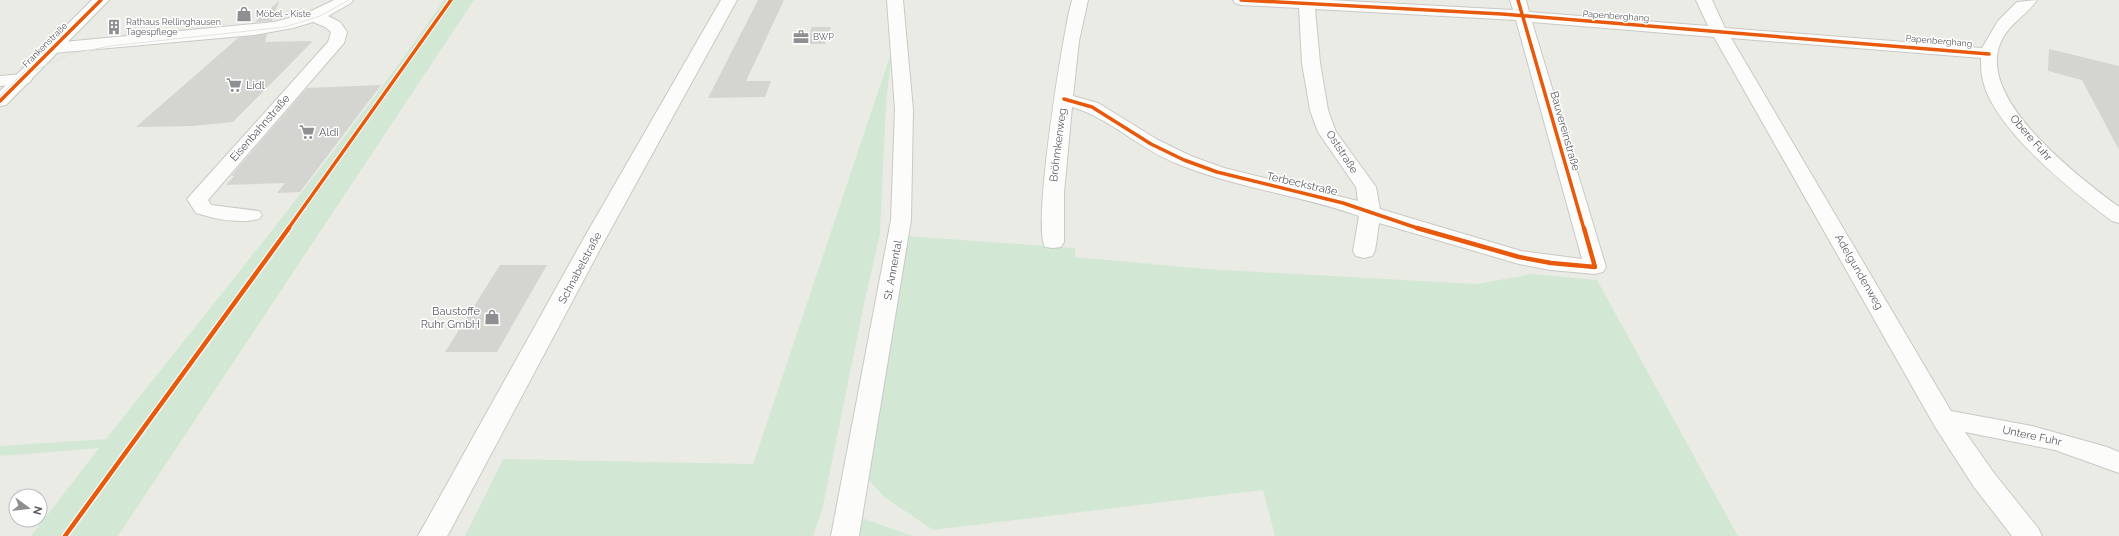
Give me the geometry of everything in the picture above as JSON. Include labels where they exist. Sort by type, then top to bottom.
[{"type":"street","name":"Frankenstraße","points":[[0,101],[102,0]]},
{"type":"street","points":[[54,48],[258,29],[314,17],[332,9],[345,0]]},
{"type":"street","name":"Schnabelstraße","points":[[432,536],[595,238],[729,0]]},
{"type":"street","name":"St. Annental","points":[[845,536],[901,220],[904,110],[895,0]]},
{"type":"street","name":"Bröhmkenweg","points":[[1053,242],[1052,207],[1054,170],[1080,0]]},
{"type":"street","name":"Papenberghang","points":[[1241,0],[1307,4],[1356,3],[1520,8],[1720,33],[1989,54]]},
{"type":"street","name":"Adelgundenweg","points":[[1704,0],[1706,7],[1720,33],[1943,419],[1984,480],[2028,536]]},
{"type":"street","points":[[1989,54],[2003,25],[2019,7],[2029,0]]},
{"type":"street","name":"Oststraße","points":[[1307,4],[1311,63],[1319,110],[1328,132],[1344,159],[1366,187],[1370,213],[1364,251]]},
{"type":"street","name":"Bauvereinstraße","points":[[1520,8],[1595,267]]},
{"type":"street","name":"Eisenbahnstraße","points":[[252,215],[217,213],[203,209],[197,199],[336,43],[339,32],[337,27],[331,22],[314,17]]},
{"type":"street","name":"Obere Fuhr","points":[[1989,54],[1990,71],[1994,85],[2002,103],[2014,122],[2037,149],[2066,175],[2119,217]]},
{"type":"street","points":[[0,81],[23,79]]},
{"type":"street","name":"Terbeckstraße","points":[[1064,99],[1097,109],[1151,144],[1184,160],[1217,172],[1343,203],[1370,213],[1519,257],[1551,263],[1595,267]]},
{"type":"street","name":"Untere Fuhr","points":[[1943,419],[2036,434],[2071,444],[2119,463]]},
{"type":"green space","points":[[444,0],[474,0],[118,536],[31,536],[37,528],[48,528],[48,514],[99,448],[0,456],[0,446],[106,439],[321,167],[404,57]]},
{"type":"green space","points":[[892,50],[886,104],[880,234],[863,309],[822,511],[813,536],[465,536],[503,459],[753,464]]},
{"type":"green space","points":[[907,236],[1075,248],[1075,257],[1206,269],[1476,284],[1533,274],[1597,280],[1738,536],[1275,536],[1263,490],[933,530],[884,497],[865,476]]},
{"type":"green space","points":[[859,517],[913,536],[856,536]]},
{"type":"building","name":"BWP","points":[[758,0],[784,0],[746,81],[771,81],[765,97],[708,98]]},
{"type":"building","points":[[279,1],[272,21],[255,22]]},
{"type":"building","points":[[812,27],[831,27],[825,44],[805,44]]},
{"type":"building","name":"Lidl","points":[[267,34],[265,42],[313,41],[233,122],[193,126],[136,127],[238,38]]},
{"type":"building","points":[[2049,49],[2119,66],[2119,150],[2082,80],[2048,71]]},
{"type":"building","name":"Aldi","points":[[381,85],[300,192],[277,193],[285,183],[226,185],[234,176],[231,176],[307,88]]},
{"type":"building","name":"Baustoffe Ruhr GmbH","points":[[500,265],[547,265],[497,352],[445,352]]},
{"type":"tram line","points":[[0,105],[33,71],[71,54],[110,46],[285,27],[320,16],[349,0]]},
{"type":"tram line","points":[[0,96],[25,71],[36,64]]},
{"type":"cycle path","points":[[0,101],[101,0]]},
{"type":"cycle path","points":[[65,536],[270,255],[403,65],[451,0]]},
{"type":"cycle path","points":[[1241,0],[1502,14],[1989,54]]},
{"type":"cycle path","points":[[1064,99],[1092,107],[1151,144],[1184,160],[1217,172],[1343,203],[1397,222],[1519,257],[1551,263],[1595,267],[1518,0]]},
{"type":"place","name":"Möbel - Kiste","points":[[244,14]]},
{"type":"place","name":"Rathaus Rellinghausen Tagespflege","points":[[114,27]]},
{"type":"place","name":"BWP","points":[[801,37]]},
{"type":"place","name":"Lidl","points":[[234,85]]},
{"type":"place","name":"Aldi","points":[[307,132]]},
{"type":"place","name":"Baustoffe Ruhr GmbH","points":[[492,317]]}]
